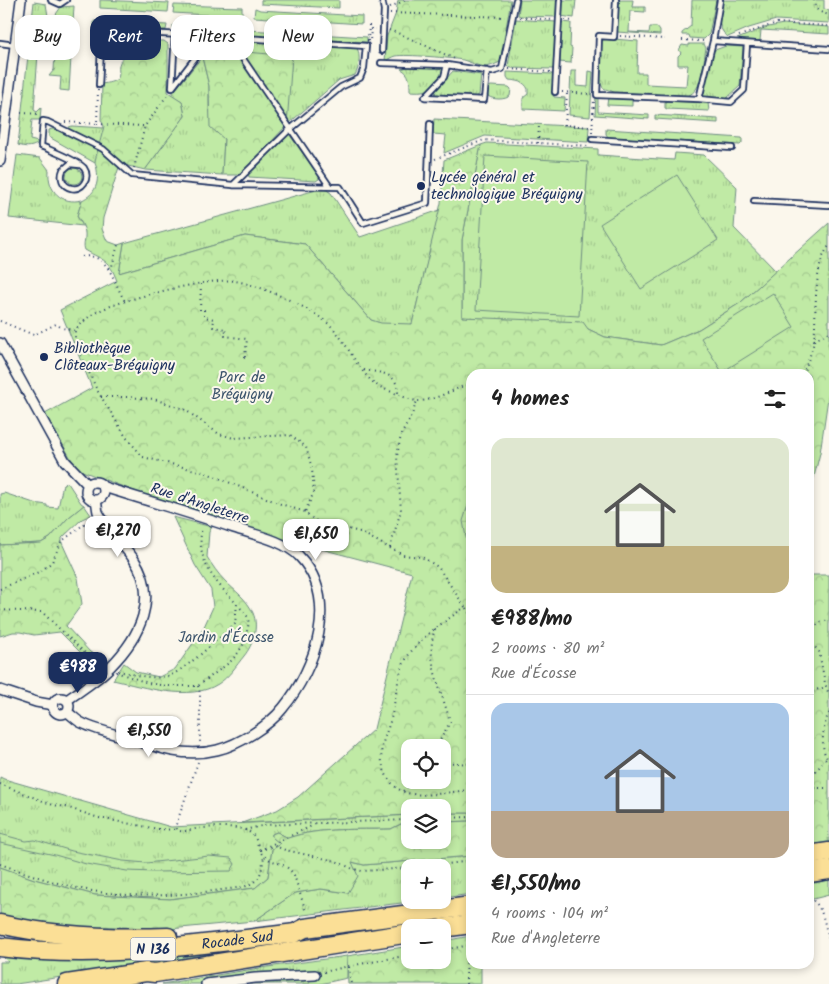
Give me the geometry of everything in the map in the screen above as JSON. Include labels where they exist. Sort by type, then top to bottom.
[{"type":"highway","points":[[814,854],[829,852]]},
{"type":"highway","points":[[814,872],[829,870]]},
{"type":"highway","name":"Rocade Sud","points":[[0,947],[51,952],[133,951],[285,934],[295,932],[306,920],[466,906]]},
{"type":"highway","points":[[0,924],[61,935],[131,938],[187,935],[294,924],[306,920]]},
{"type":"highway","points":[[451,927],[466,925]]},
{"type":"highway","name":"Rocade Sud","points":[[67,984],[146,972],[155,973],[401,934]]},
{"type":"highway","points":[[126,984],[147,980],[155,973]]},
{"type":"street","points":[[19,15],[21,0]]},
{"type":"street","points":[[0,161],[15,45]]},
{"type":"street","points":[[0,344],[65,461],[88,484]]},
{"type":"street","points":[[88,484],[95,481],[104,487],[104,494],[96,500]]},
{"type":"street","points":[[88,484],[87,495],[89,498],[96,500]]},
{"type":"street","name":"Rue d'Angleterre","points":[[67,712],[81,723],[161,749],[178,753],[200,753],[216,750],[239,742],[257,731],[282,710],[306,671],[314,652],[319,632],[320,605],[317,588],[310,572],[299,556],[283,545],[104,487]]},
{"type":"street","points":[[67,700],[109,669],[127,648],[137,632],[145,612],[146,595],[141,574],[134,560],[99,513],[96,500]]},
{"type":"street","points":[[0,690],[36,702],[53,705]]},
{"type":"street","points":[[60,698],[67,700],[70,705],[67,712],[62,714],[56,712],[53,705],[55,700],[60,698]]},
{"type":"street","points":[[206,984],[315,974]]},
{"type":"lane","points":[[51,0],[60,4],[66,0]]},
{"type":"lane","points":[[382,0],[384,10],[382,51]]},
{"type":"lane","points":[[381,62],[447,65],[492,72],[502,69],[516,0]]},
{"type":"lane","points":[[555,92],[560,0]]},
{"type":"lane","points":[[616,0],[614,38],[599,36],[597,94],[730,102],[744,90],[747,44]]},
{"type":"lane","points":[[698,99],[720,0]]},
{"type":"lane","points":[[99,87],[102,31],[171,34]]},
{"type":"lane","points":[[233,185],[291,129],[341,87],[360,78],[364,68],[366,46],[254,39]]},
{"type":"lane","points":[[712,41],[829,49]]},
{"type":"lane","points":[[0,43],[15,45]]},
{"type":"lane","points":[[172,88],[174,60]]},
{"type":"lane","points":[[172,88],[194,60]]},
{"type":"lane","points":[[244,60],[330,186]]},
{"type":"lane","points":[[447,65],[444,77],[425,97],[484,100],[487,71]]},
{"type":"lane","points":[[80,165],[70,164],[63,170],[61,179],[65,186],[77,188],[84,184],[87,175],[80,165],[42,146],[43,121],[103,149],[132,175],[233,185],[340,187],[363,223],[427,203],[430,124]]},
{"type":"lane","points":[[592,139],[732,148]]},
{"type":"lane","points":[[754,201],[829,205]]},
{"type":"path","points":[[384,10],[406,0]]},
{"type":"path","points":[[814,0],[814,6],[817,10],[829,15]]},
{"type":"path","points":[[396,13],[572,21]]},
{"type":"path","points":[[725,42],[777,23],[829,26]]},
{"type":"path","points":[[376,26],[368,25],[368,41],[370,42],[371,29],[376,30]]},
{"type":"path","points":[[390,31],[465,63],[467,67]]},
{"type":"path","points":[[614,36],[665,39]]},
{"type":"path","points":[[682,40],[712,41]]},
{"type":"path","points":[[502,69],[556,72]]},
{"type":"path","points":[[96,124],[99,87]]},
{"type":"path","points":[[132,175],[145,126],[172,88]]},
{"type":"path","points":[[555,92],[594,94],[592,139]]},
{"type":"path","points":[[566,93],[564,125],[592,127]]},
{"type":"path","points":[[21,113],[43,114]]},
{"type":"path","points":[[48,122],[145,126]]},
{"type":"path","points":[[538,143],[539,125]]},
{"type":"path","points":[[428,162],[484,140],[587,146]]},
{"type":"path","points":[[108,268],[112,266],[118,244]]},
{"type":"path","points":[[805,369],[814,340],[816,294],[823,259],[829,246]]},
{"type":"path","points":[[82,257],[95,258],[106,264],[126,301]]},
{"type":"path","points":[[0,321],[34,335],[56,324],[62,328],[75,330],[95,313],[126,301],[201,284],[225,280],[235,281],[256,286],[301,307],[330,325],[377,385],[417,401],[428,399],[466,385]]},
{"type":"path","points":[[201,284],[200,310],[204,310],[204,317],[214,319],[213,327],[226,329],[225,336],[247,339],[245,357],[249,358]]},
{"type":"path","points":[[814,340],[829,333]]},
{"type":"path","points":[[364,370],[389,375],[397,384],[398,394]]},
{"type":"path","points":[[101,397],[154,399],[184,409],[219,434],[234,438],[290,435],[306,447],[312,469],[314,492],[305,512]]},
{"type":"path","points":[[390,548],[400,510],[398,449],[401,435],[417,401]]},
{"type":"path","points":[[0,589],[41,571],[56,555],[61,542],[99,513]]},
{"type":"path","points":[[109,669],[158,685],[177,687],[198,686],[230,662],[244,643],[249,623],[247,616],[237,604]]},
{"type":"path","points":[[814,627],[821,622],[829,620]]},
{"type":"path","points":[[435,629],[432,637],[432,649],[436,677],[450,722],[441,739]]},
{"type":"path","points":[[814,646],[819,652],[829,695]]},
{"type":"path","points":[[177,830],[176,825],[200,753],[200,692],[198,686]]},
{"type":"path","points":[[814,691],[826,687]]},
{"type":"path","points":[[814,774],[828,759],[824,748],[824,729],[829,713]]},
{"type":"path","points":[[451,763],[466,764]]},
{"type":"path","points":[[0,784],[53,805],[99,818],[181,832],[197,829],[236,827],[246,830],[253,835],[264,856],[291,870],[306,920]]},
{"type":"path","points":[[814,788],[829,788]]},
{"type":"path","points":[[451,818],[466,817]]},
{"type":"path","points":[[246,830],[264,825],[401,820]]},
{"type":"path","points":[[260,850],[315,824]]},
{"type":"path","points":[[260,850],[275,846],[336,861],[362,871],[401,869]]},
{"type":"path","points":[[0,864],[70,886],[107,893],[142,896],[178,896],[244,887],[252,884],[260,877],[264,856]]},
{"type":"path","points":[[451,864],[466,862]]},
{"type":"path","points":[[814,901],[821,910],[829,940]]},
{"type":"path","points":[[451,949],[466,946]]},
{"type":"path","points":[[315,974],[401,957]]},
{"type":"path","points":[[349,966],[351,984]]},
{"type":"path","points":[[466,969],[466,984]]},
{"type":"green space","points":[[100,0],[169,3],[168,12],[100,8]]},
{"type":"green space","points":[[261,0],[339,0],[339,8],[261,4]]},
{"type":"green space","points":[[398,0],[511,0],[500,62],[485,67],[463,60],[409,56],[395,56],[385,61],[387,36],[396,13]]},
{"type":"green space","points":[[520,0],[558,0],[557,17],[520,16],[518,15]]},
{"type":"green space","points":[[562,0],[576,0],[574,18],[561,16]]},
{"type":"green space","points":[[619,0],[633,0],[632,7],[645,7],[645,12],[630,11],[629,32],[649,33],[650,27],[657,27],[660,35],[617,32]]},
{"type":"green space","points":[[692,0],[716,0],[709,34],[704,39],[690,38],[689,35],[682,35],[691,26]]},
{"type":"green space","points":[[723,0],[824,0],[824,9],[829,10],[829,23],[776,20],[728,37],[720,25]]},
{"type":"green space","points":[[34,2],[46,4],[48,15],[33,15]]},
{"type":"green space","points":[[174,5],[242,7],[242,15],[173,13]]},
{"type":"green space","points":[[74,6],[73,15],[55,15],[61,7]]},
{"type":"green space","points":[[255,8],[260,10],[362,16],[362,24],[332,22],[332,15],[264,15],[264,18],[254,17]]},
{"type":"green space","points":[[516,19],[556,22],[553,69],[511,68],[508,66]]},
{"type":"green space","points":[[562,22],[571,23],[571,63],[559,62]]},
{"type":"green space","points":[[783,24],[829,27],[829,34],[761,30],[760,41],[735,40],[764,28]]},
{"type":"green space","points":[[161,25],[167,25],[166,30],[161,30]]},
{"type":"green space","points":[[254,30],[264,31],[264,36],[254,35]]},
{"type":"green space","points":[[332,35],[367,37],[367,42],[332,40]]},
{"type":"green space","points":[[600,38],[638,41],[637,73],[646,73],[646,84],[686,86],[688,65],[678,65],[678,56],[681,53],[679,50],[682,45],[704,44],[706,48],[700,82],[693,93],[687,96],[614,92],[603,88],[599,80]]},
{"type":"green space","name":"Parc de Bréquigny","points":[[161,41],[168,44],[168,92],[182,101],[185,116],[145,170],[120,164],[103,218],[102,229],[107,241],[118,245],[124,243],[119,273],[245,236],[305,244],[371,320],[381,323],[412,324],[441,203],[444,160],[481,145],[462,240],[462,317],[583,322],[588,329],[605,337],[661,345],[699,329],[740,303],[829,223],[829,391],[820,453],[814,477],[814,369],[466,369],[466,813],[451,813],[451,799],[401,799],[401,815],[242,823],[277,810],[298,797],[374,729],[412,573],[204,518],[77,469],[45,414],[92,388],[60,310],[117,281],[108,264],[85,250],[85,231],[77,216],[82,200],[93,192],[97,184],[95,162],[104,126],[101,120],[102,84],[118,78],[121,60],[161,60]]},
{"type":"green space","points":[[254,41],[264,42],[264,60],[332,60],[332,46],[357,48],[359,55],[358,65],[355,75],[339,80],[287,125],[249,60],[254,60]]},
{"type":"green space","points":[[726,46],[743,47],[740,86],[726,99],[703,97],[712,51]]},
{"type":"green space","points":[[254,53],[264,54],[264,60],[292,60],[287,125],[243,172],[237,175],[222,175],[224,139],[210,127],[209,86],[203,60],[254,60]]},
{"type":"green space","points":[[28,60],[38,60],[34,110],[37,112],[41,108],[40,120],[32,120],[30,140],[38,142],[28,147],[18,145]]},
{"type":"green space","points":[[55,60],[71,60],[69,91],[60,90],[61,77],[49,76],[54,70]]},
{"type":"green space","points":[[200,60],[203,60],[209,86],[209,110],[224,139],[222,175],[145,170],[185,116],[182,101],[171,95]]},
{"type":"green space","points":[[413,65],[435,66],[442,68],[443,72],[434,84],[425,91],[410,91],[408,75],[401,69]]},
{"type":"green space","points":[[453,71],[481,75],[479,95],[475,97],[435,95],[436,90]]},
{"type":"green space","points":[[571,71],[576,71],[576,86],[588,87],[589,71],[593,72],[590,117],[569,115]]},
{"type":"green space","points":[[507,72],[552,74],[554,97],[565,98],[564,111],[523,109],[523,98],[528,94],[528,89],[523,83],[509,80]]},
{"type":"green space","points":[[491,86],[509,87],[511,89],[510,96],[496,99],[488,96],[487,88]]},
{"type":"green space","points":[[596,96],[598,96],[598,112],[649,115],[649,119],[595,115]]},
{"type":"green space","points":[[608,97],[632,99],[632,106],[607,105]]},
{"type":"green space","points":[[665,102],[708,103],[709,111],[667,109],[665,108]]},
{"type":"green space","points":[[655,115],[718,119],[718,123],[655,119]]},
{"type":"green space","points":[[434,119],[589,127],[588,142],[485,136],[444,153],[446,135],[433,134]]},
{"type":"green space","points":[[69,127],[104,128],[100,144],[70,130]]},
{"type":"green space","points":[[57,129],[99,150],[95,163],[49,137],[49,130]]},
{"type":"green space","points":[[606,129],[742,138],[742,143],[740,145],[608,137]]},
{"type":"green space","points":[[289,134],[319,176],[319,179],[316,181],[249,177],[248,172]]},
{"type":"green space","points":[[487,143],[598,149],[598,155],[674,160],[675,153],[704,155],[737,187],[734,228],[776,271],[740,303],[699,329],[661,345],[605,337],[588,329],[462,317],[462,240],[481,145]]},
{"type":"green space","points":[[17,155],[40,158],[49,170],[49,178],[57,195],[68,200],[82,200],[77,216],[83,226],[9,218]]},
{"type":"green space","points":[[485,156],[588,162],[579,316],[476,310]]},
{"type":"green space","points":[[71,168],[77,168],[82,173],[80,182],[71,184],[66,179],[66,173]]},
{"type":"green space","points":[[677,175],[718,240],[641,289],[600,224]]},
{"type":"green space","points":[[325,189],[331,193],[360,237],[440,210],[412,324],[393,328],[371,320],[305,244],[245,236],[119,273],[124,243]]},
{"type":"green space","points":[[773,293],[794,327],[727,369],[720,369],[701,338]]},
{"type":"green space","points":[[68,483],[84,505],[68,518],[50,538],[41,543],[0,545],[0,494],[4,493],[34,503],[47,505],[47,507],[58,508],[63,484]]},
{"type":"green space","points":[[84,505],[91,515],[82,519],[62,538],[62,543],[78,578],[82,604],[66,626],[90,652],[108,664],[102,668],[87,659],[60,632],[34,635],[13,632],[0,636],[0,545],[41,543],[50,538],[68,518]]},
{"type":"green space","points":[[466,512],[466,537],[463,521]]},
{"type":"green space","name":"Jardin d'Écosse","points":[[173,517],[212,527],[209,532],[207,557],[222,578],[248,604],[255,618],[254,636],[250,647],[229,675],[218,684],[194,692],[152,689],[113,680],[124,663],[136,672],[159,677],[175,669],[203,629],[213,607],[211,590],[195,565]]},
{"type":"green space","points":[[814,575],[829,575],[829,843],[814,844]]},
{"type":"green space","points":[[0,777],[171,827],[401,815],[401,824],[391,829],[313,832],[288,838],[277,832],[272,834],[272,837],[281,844],[272,850],[268,877],[255,888],[170,899],[95,895],[34,879],[0,867]]},
{"type":"green space","points":[[451,813],[466,813],[466,821],[451,822]]},
{"type":"green space","points":[[466,821],[466,856],[401,859],[401,862],[364,865],[352,862],[358,876],[348,893],[321,889],[295,893],[254,921],[170,929],[125,930],[56,927],[0,917],[0,867],[34,879],[95,895],[170,899],[255,888],[268,877],[272,849],[280,844],[272,837],[272,834],[277,832],[288,838],[313,832],[391,829],[401,824],[401,849],[451,849],[451,822]]},
{"type":"green space","points":[[0,834],[26,841],[35,840],[72,851],[123,861],[146,863],[209,856],[231,858],[235,864],[231,871],[127,871],[86,864],[0,843]]},
{"type":"green space","points":[[466,856],[466,895],[451,897],[451,859],[435,859]]},
{"type":"green space","points":[[352,862],[364,865],[401,862],[401,903],[254,921],[295,893],[321,889],[348,893]]},
{"type":"green space","points":[[829,880],[829,895],[814,899],[814,883]]},
{"type":"green space","points":[[466,937],[466,969],[481,969],[481,984],[348,984],[347,956],[401,947],[401,969],[451,969],[451,940]]},
{"type":"green space","points":[[269,945],[16,984],[0,984],[0,962],[8,962],[0,954]]},
{"type":"green space","points":[[347,956],[347,978],[320,984],[162,984],[260,968]]},
{"type":"place","name":"Lycée général et technologique Bréquigny","points":[[421,186]]},
{"type":"place","name":"Bibliothèque Clôteaux-Bréquigny","points":[[44,357]]}]
